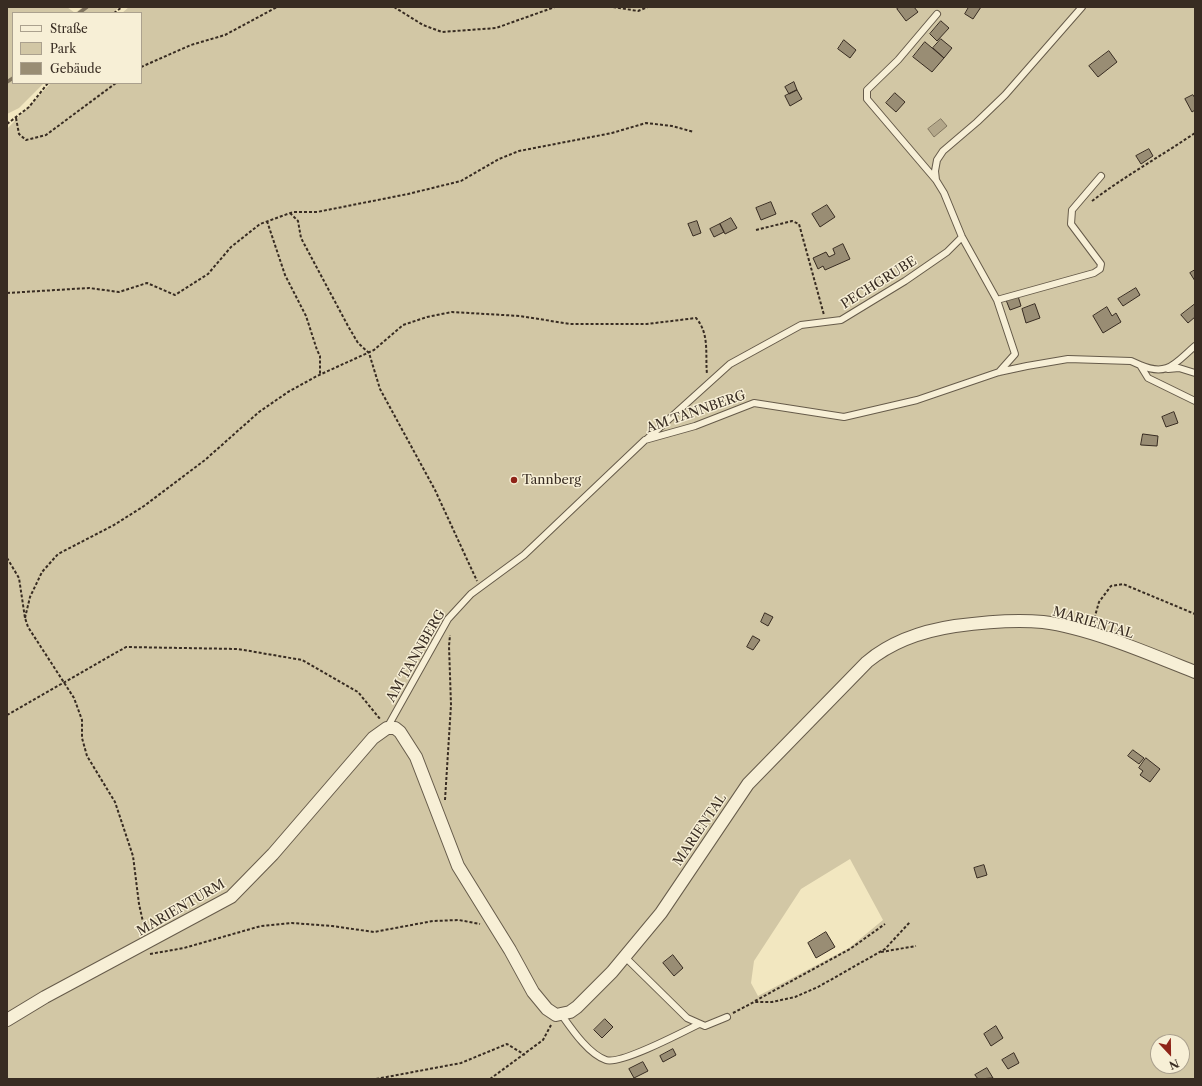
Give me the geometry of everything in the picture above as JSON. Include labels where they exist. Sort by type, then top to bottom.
[{"type":"street","name":"MARIENTAL","points":[[559,1014],[570,1012],[585,1001],[625,957],[661,913],[748,784],[856,672],[881,650],[896,642],[940,629],[986,622],[1043,622],[1089,633],[1195,672]]},
{"type":"street","points":[[387,728],[395,728],[400,732],[416,758],[458,866],[533,992],[547,1009],[559,1014]]},
{"type":"street","name":"MARIENTURM","points":[[7,1020],[46,997],[147,949],[231,898],[273,854],[372,738],[387,728]]},
{"type":"lane","points":[[936,180],[937,160],[943,151],[977,122],[1005,95],[1082,7]]},
{"type":"lane","points":[[937,14],[898,60],[868,90],[867,99],[936,180],[944,193],[962,237],[997,300],[1014,354],[999,372]]},
{"type":"lane","points":[[997,300],[1094,273],[1100,269],[1101,264],[1098,258],[1071,224],[1072,210],[1101,176]]},
{"type":"lane","name":"PECHGRUBE","points":[[645,440],[730,364],[801,325],[841,320],[905,281],[947,252],[962,237]]},
{"type":"lane","points":[[1168,369],[1195,346]]},
{"type":"lane","name":"AM TANNBERG","points":[[387,728],[452,616],[471,594],[524,555],[645,440],[695,426],[754,403],[844,417],[917,400],[999,372],[1068,359],[1124,360],[1131,361],[1153,371],[1179,368],[1195,373]]},
{"type":"lane","points":[[1140,365],[1148,378],[1195,400]]},
{"type":"lane","points":[[625,957],[687,1018],[704,1026],[714,1024],[728,1017]]},
{"type":"lane","points":[[559,1014],[577,1036],[598,1056],[606,1061],[616,1061],[631,1056],[699,1024]]},
{"type":"path","points":[[142,67],[191,45],[225,35],[277,7]]},
{"type":"path","points":[[394,7],[423,25],[442,32],[496,28],[555,7]]},
{"type":"path","points":[[613,7],[638,11],[648,7]]},
{"type":"path","points":[[7,124],[29,107],[47,84]]},
{"type":"path","points":[[16,118],[19,134],[26,140],[46,136],[115,84]]},
{"type":"path","points":[[7,294],[89,288],[119,292],[146,283],[174,295],[208,274],[231,247],[260,224],[289,213],[317,212],[408,194],[461,180],[499,159],[518,151],[612,133],[646,123],[672,126],[694,132]]},
{"type":"path","points":[[1090,202],[1126,176],[1140,169],[1195,133]]},
{"type":"path","points":[[289,213],[298,221],[301,238],[332,299],[358,343],[369,353],[380,389],[435,490],[480,587]]},
{"type":"path","points":[[267,221],[285,274],[306,316],[320,356],[320,375]]},
{"type":"path","points":[[756,230],[792,221],[799,224],[826,322]]},
{"type":"path","points":[[25,618],[30,597],[42,572],[58,554],[114,526],[144,506],[205,460],[259,412],[288,392],[320,375],[369,353],[388,340],[404,325],[427,317],[452,312],[520,316],[570,324],[647,324],[696,318],[706,335],[708,383]]},
{"type":"path","points":[[7,558],[19,578],[25,618],[28,627],[74,698],[82,720],[82,738],[87,756],[115,802],[133,856],[139,904],[147,949],[184,948],[261,926],[292,923],[332,926],[374,932],[433,921],[459,920],[495,926]]},
{"type":"path","points":[[1089,633],[1099,602],[1111,586],[1123,584],[1195,614]]},
{"type":"path","points":[[440,821],[445,804],[451,726],[451,683],[448,646],[452,616]]},
{"type":"path","points":[[7,714],[126,647],[238,649],[302,660],[358,692],[387,728]]},
{"type":"path","points":[[754,1002],[772,1002],[795,997],[818,987],[880,952],[910,922]]},
{"type":"path","points":[[728,1017],[850,949],[885,924]]},
{"type":"path","points":[[880,952],[916,946]]},
{"type":"path","points":[[490,1079],[543,1040],[559,1014]]},
{"type":"path","points":[[376,1079],[461,1063],[507,1044],[525,1054]]},
{"type":"green space","points":[[7,7],[67,7],[74,12],[12,12],[12,84],[43,84],[19,108],[7,114]]},
{"type":"green space","points":[[83,7],[119,7],[114,12],[76,12]]},
{"type":"green space","points":[[129,7],[1195,7],[1195,1079],[7,1079],[7,129],[50,84],[142,84],[142,12],[123,12]],"holes":[[[850,859],[883,920],[849,948],[758,996],[751,983],[754,961],[801,889]]]},
{"type":"shaded area","points":[[941,119],[947,126],[934,137],[928,129]]},
{"type":"building","points":[[900,7],[914,7],[918,12],[906,21],[897,9]]},
{"type":"building","points":[[969,7],[981,7],[973,19],[965,14]]},
{"type":"building","points":[[941,21],[949,28],[937,41],[930,34]]},
{"type":"building","points":[[941,39],[952,48],[944,58],[933,48]]},
{"type":"building","points":[[844,40],[856,50],[850,58],[838,49]]},
{"type":"building","points":[[925,42],[944,58],[932,72],[913,57]]},
{"type":"building","points":[[1109,51],[1117,62],[1098,77],[1089,66]]},
{"type":"building","points":[[794,82],[797,90],[789,94],[785,87]]},
{"type":"building","points":[[797,90],[802,99],[790,106],[785,96]]},
{"type":"building","points":[[895,93],[905,102],[896,112],[886,103]]},
{"type":"building","points":[[1193,95],[1195,98],[1195,110],[1192,112],[1185,99]]},
{"type":"building","points":[[1149,149],[1153,156],[1141,164],[1136,156]]},
{"type":"building","points":[[771,202],[776,214],[761,220],[756,208]]},
{"type":"building","points":[[827,205],[835,217],[820,227],[812,214]]},
{"type":"building","points":[[731,218],[737,228],[725,234],[720,224]]},
{"type":"building","points":[[697,221],[701,233],[693,236],[688,224]]},
{"type":"building","points":[[720,224],[724,232],[714,237],[710,229]]},
{"type":"building","points":[[843,244],[850,259],[825,270],[823,266],[818,269],[813,258],[826,252],[829,257],[835,254],[833,249]]},
{"type":"building","points":[[1195,270],[1195,281],[1190,273]]},
{"type":"building","points":[[1136,288],[1140,295],[1123,306],[1118,299]]},
{"type":"building","points":[[1018,296],[1021,306],[1010,310],[1006,300]]},
{"type":"building","points":[[1035,304],[1040,318],[1026,323],[1022,309]]},
{"type":"building","points":[[1195,304],[1195,317],[1188,323],[1181,315]]},
{"type":"building","points":[[1107,307],[1112,316],[1116,313],[1121,322],[1103,333],[1093,316]]},
{"type":"building","points":[[1174,412],[1178,423],[1166,427],[1162,417]]},
{"type":"building","points":[[1143,434],[1158,436],[1157,446],[1141,445]]},
{"type":"building","points":[[765,613],[773,617],[768,626],[761,622]]},
{"type":"building","points":[[753,636],[760,640],[753,650],[747,647]]},
{"type":"building","points":[[1133,750],[1144,758],[1139,764],[1128,756]]},
{"type":"building","points":[[1146,758],[1160,769],[1150,782],[1140,775],[1143,771],[1139,768]]},
{"type":"building","points":[[984,865],[987,875],[977,878],[974,868]]},
{"type":"building","points":[[826,932],[835,947],[816,958],[808,943]]},
{"type":"building","points":[[673,955],[683,968],[674,976],[663,963]]},
{"type":"building","points":[[605,1019],[613,1027],[602,1038],[594,1030]]},
{"type":"building","points":[[996,1026],[1003,1038],[991,1046],[984,1034]]},
{"type":"building","points":[[673,1049],[676,1055],[663,1062],[660,1056]]},
{"type":"building","points":[[1014,1053],[1019,1063],[1008,1069],[1002,1060]]},
{"type":"building","points":[[643,1062],[648,1071],[634,1078],[629,1069]]},
{"type":"building","points":[[987,1068],[993,1078],[978,1079],[975,1075]]},
{"type":"waterway","points":[[80,12],[87,7]]},
{"type":"waterway","points":[[7,82],[12,79]]},
{"type":"place","name":"Tannberg","points":[[514,480]]}]
